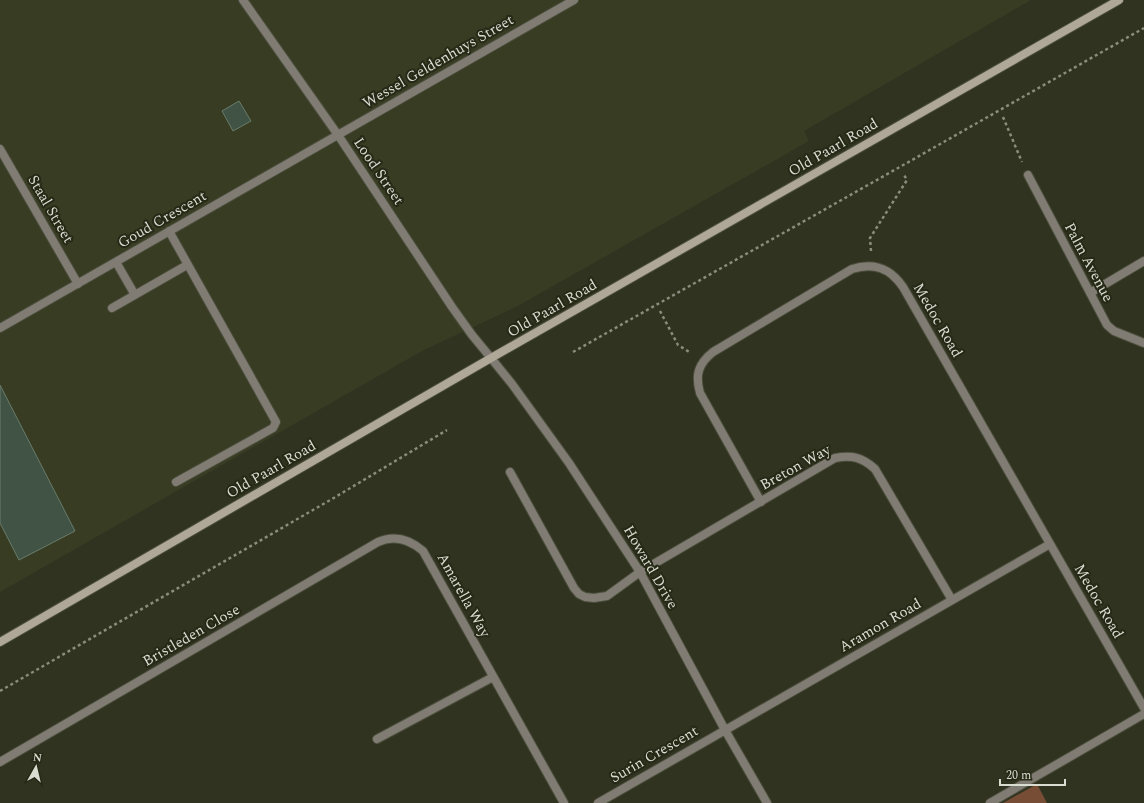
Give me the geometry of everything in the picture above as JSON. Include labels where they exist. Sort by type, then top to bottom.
[{"type":"main road","name":"Old Paarl Road","points":[[0,642],[491,358],[1119,0]]},
{"type":"street","name":"Lood Street","points":[[243,0],[338,135],[452,307],[491,358]]},
{"type":"street","name":"Wessel Geldenhuys Street","points":[[338,135],[574,0]]},
{"type":"street","name":"Goud Crescent","points":[[0,328],[338,135]]},
{"type":"street","name":"Staal Street","points":[[0,149],[78,284]]},
{"type":"street","name":"Palm Avenue","points":[[1028,175],[1107,325],[1114,331],[1144,343]]},
{"type":"street","points":[[169,231],[276,422],[273,428],[176,482]]},
{"type":"street","points":[[1090,293],[1144,261]]},
{"type":"street","points":[[116,262],[135,294]]},
{"type":"street","points":[[112,308],[187,265]]},
{"type":"street","name":"Medoc Road","points":[[703,361],[713,352],[852,269],[870,266],[886,270],[893,274],[898,280],[1144,708]]},
{"type":"street","name":"Howard Drive","points":[[491,358],[512,384],[569,463],[640,572],[725,730],[767,803]]},
{"type":"street","points":[[703,361],[698,375],[700,393],[760,502]]},
{"type":"street","name":"Breton Way","points":[[510,472],[574,588],[579,594],[585,597],[594,598],[607,596],[640,572],[835,458],[845,456],[855,457],[869,464],[875,469],[952,600]]},
{"type":"street","name":"Bristleden Close","points":[[0,762],[378,542],[391,538],[399,539]]},
{"type":"street","name":"Amarella Way","points":[[399,539],[410,542],[422,551],[564,803]]},
{"type":"street","name":"Aramon Road","points":[[725,730],[1050,544]]},
{"type":"street","points":[[377,740],[493,677]]},
{"type":"street","points":[[990,803],[1144,714]]},
{"type":"street","name":"Surin Crescent","points":[[598,803],[725,730]]},
{"type":"path","points":[[573,352],[1144,28]]},
{"type":"path","points":[[1004,116],[1028,175]]},
{"type":"path","points":[[870,266],[870,238],[907,180],[903,173]]},
{"type":"path","points":[[660,311],[678,345],[703,361]]},
{"type":"path","points":[[0,692],[326,502],[446,430]]},
{"type":"shaded area","points":[[0,0],[1031,0],[804,131],[809,141],[516,307],[422,351],[0,592]]},
{"type":"shaded area","points":[[1037,784],[1047,803],[1003,803]]},
{"type":"building","points":[[239,101],[251,121],[233,131],[222,111]]},
{"type":"building","points":[[0,385],[75,531],[19,560],[0,523]]}]
